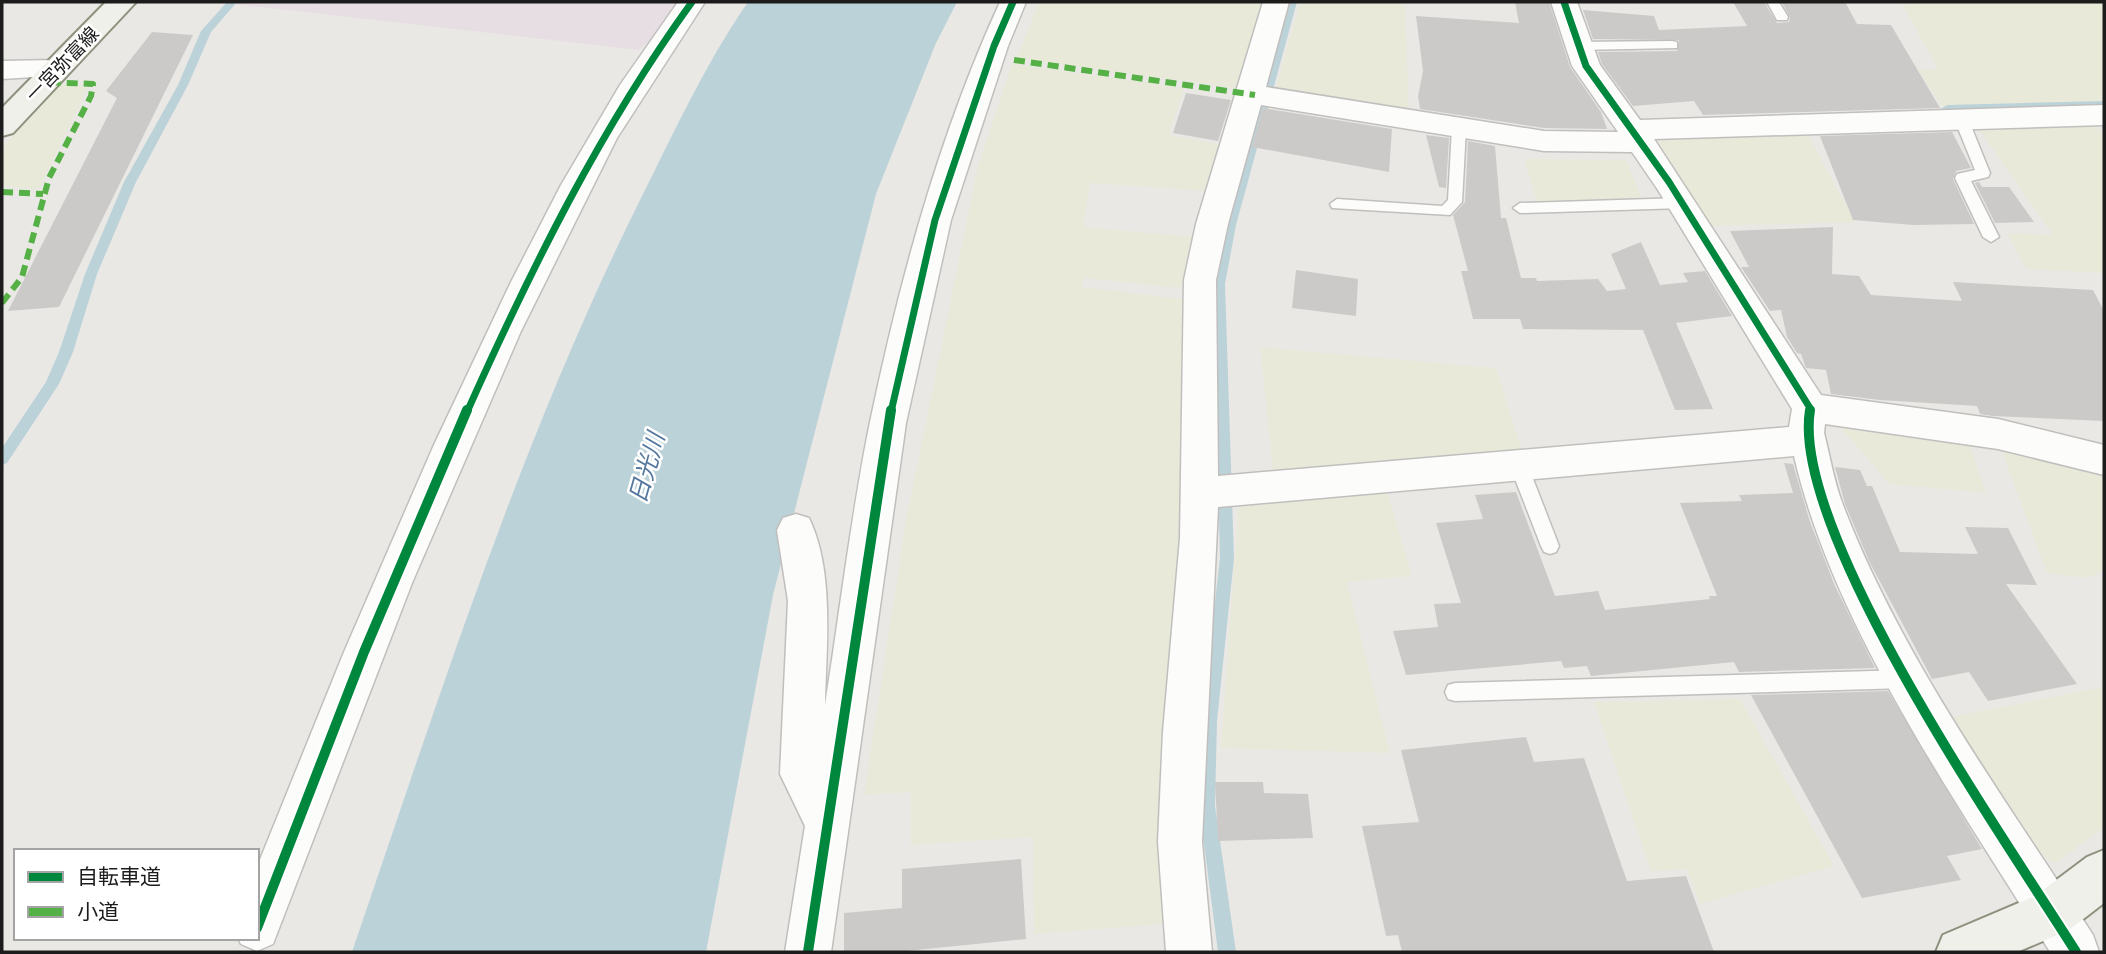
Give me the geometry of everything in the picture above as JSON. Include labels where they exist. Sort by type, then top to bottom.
[{"type":"main road","name":"一宮弥富線","points":[[2,126],[122,2]]},
{"type":"main road","points":[[1960,952],[2064,933],[2104,874]]},
{"type":"street","points":[[259,923],[293,830],[438,474],[547,237],[653,52],[692,2]]},
{"type":"street","points":[[807,952],[894,396],[934,220],[994,46],[1013,2]]},
{"type":"street","points":[[1189,952],[1180,842],[1184,732],[1199,538],[1215,491],[1200,280],[1212,225],[1276,2]]},
{"type":"street","points":[[1564,2],[1586,66],[1683,204],[1809,424],[1823,502],[1855,580],[1907,680],[2064,933]]},
{"type":"street","points":[[2,70],[56,69]]},
{"type":"street","points":[[1268,97],[1544,141],[2104,115]]},
{"type":"street","points":[[1215,491],[1519,466],[1809,424],[1998,434],[2104,460]]},
{"type":"street","points":[[796,530],[808,601],[801,774],[827,822]]},
{"type":"lane","points":[[1773,2],[1782,17]]},
{"type":"lane","points":[[1579,46],[1672,45]]},
{"type":"lane","points":[[1962,121],[1983,173],[1962,178],[1991,237]]},
{"type":"lane","points":[[1337,204],[1445,211],[1455,202],[1460,128]]},
{"type":"lane","points":[[1520,208],[1683,204]]},
{"type":"lane","points":[[1519,466],[1550,546]]},
{"type":"lane","points":[[1455,692],[1907,680]]},
{"type":"shaded area","points":[[682,2],[657,35],[639,50],[234,4]]},
{"type":"green space","points":[[1039,2],[1269,2],[1244,84],[1236,88],[1017,58]]},
{"type":"green space","points":[[1300,2],[1405,2],[1409,116],[1275,91]]},
{"type":"green space","points":[[1901,2],[2104,2],[2104,102],[1942,106],[1917,69],[1938,69]]},
{"type":"green space","points":[[1012,64],[1184,88],[1169,135],[1223,145],[1210,191],[1090,183],[1083,227],[1196,237],[1185,283],[1179,288],[1084,278],[1082,287],[1181,299],[1185,302],[1175,923],[1034,934],[1033,837],[911,845],[911,792],[864,795],[906,521],[977,170]]},
{"type":"green space","points":[[62,83],[88,87],[39,189],[2,186],[2,148]]},
{"type":"green space","points":[[2095,124],[2104,135],[2104,273],[2026,269],[2007,233],[2053,235],[1978,128]]},
{"type":"green space","points":[[1807,133],[1855,222],[1711,226],[1654,136]]},
{"type":"green space","points":[[1524,159],[1626,160],[1642,199],[1537,202]]},
{"type":"green space","points":[[1260,347],[1496,368],[1524,458],[1274,479]]},
{"type":"green space","points":[[1835,422],[1968,439],[1986,493],[1890,484]]},
{"type":"green space","points":[[2001,449],[2039,450],[2104,468],[2104,570],[2088,578],[2047,573]]},
{"type":"green space","points":[[1387,491],[1412,576],[1347,582],[1390,753],[1221,748],[1239,501],[1283,501]]},
{"type":"green space","points":[[2104,687],[2104,828],[2055,863],[2030,852],[1950,717]]},
{"type":"green space","points":[[1740,699],[1834,866],[1700,904],[1687,869],[1651,871],[1594,702]]},
{"type":"water","name":"日光川","points":[[748,2],[957,2],[936,43],[876,194],[773,595],[706,952],[352,952],[485,567],[559,377],[600,284],[680,119]]},
{"type":"building","points":[[1515,2],[1549,2],[1570,67],[1601,112],[1607,129],[1544,128],[1420,109],[1418,96],[1423,71],[1416,16],[1519,23]]},
{"type":"building","points":[[1733,2],[1764,2],[1777,23],[1789,22],[1790,18],[1782,2],[1845,2],[1857,24],[1891,25],[1940,108],[1703,115],[1694,101],[1633,106],[1602,64],[1598,52],[1677,51],[1679,40],[1593,39],[1583,10],[1654,16],[1659,30],[1747,26]]},
{"type":"building","points":[[152,32],[193,35],[59,307],[8,311],[117,98],[106,91]]},
{"type":"building","points":[[1186,93],[1231,100],[1218,141],[1173,133]]},
{"type":"building","points":[[1263,108],[1392,129],[1389,172],[1252,147]]},
{"type":"building","points":[[1952,132],[1971,168],[1956,171],[1953,179],[1974,224],[1913,225],[1853,220],[1820,136]]},
{"type":"building","points":[[1426,135],[1449,138],[1446,188],[1439,187]]},
{"type":"building","points":[[1468,141],[1495,146],[1501,218],[1506,218],[1521,278],[1536,278],[1537,281],[1598,279],[1607,291],[1626,289],[1611,254],[1641,242],[1660,285],[1688,282],[1683,273],[1705,271],[1732,316],[1676,323],[1713,409],[1675,410],[1643,330],[1523,329],[1520,319],[1473,319],[1461,271],[1468,271],[1453,215],[1465,202]]},
{"type":"building","points":[[1979,182],[1982,187],[2009,187],[2034,222],[1995,223],[1975,183]]},
{"type":"building","points":[[1833,227],[1832,274],[1859,276],[1871,295],[1962,301],[1953,282],[2093,290],[2104,311],[2104,421],[1993,416],[1980,414],[1977,406],[1831,394],[1826,370],[1806,368],[1801,354],[1797,353],[1787,337],[1781,310],[1770,311],[1741,267],[1749,267],[1730,231]]},
{"type":"building","points":[[1296,270],[1358,279],[1356,316],[1292,308]]},
{"type":"building","points":[[1784,463],[1793,464],[1810,522],[1835,586],[1875,668],[1739,672],[1734,662],[1591,676],[1587,666],[1564,668],[1561,661],[1406,675],[1393,631],[1438,627],[1434,604],[1461,603],[1436,523],[1483,519],[1475,495],[1516,492],[1555,596],[1598,591],[1605,610],[1710,599],[1709,596],[1717,596],[1680,503],[1742,501],[1739,495],[1793,493]]},
{"type":"building","points":[[1835,467],[1860,470],[1867,486],[1872,486],[1900,552],[1978,554],[1965,527],[2008,528],[2037,585],[2006,584],[2077,684],[1988,701],[1969,672],[1932,679],[1869,561],[1845,504]]},
{"type":"building","points":[[1888,691],[1982,849],[1947,856],[1961,880],[1862,898],[1751,695]]},
{"type":"building","points":[[1526,737],[1534,762],[1584,758],[1627,881],[1686,876],[1714,952],[1402,952],[1398,935],[1386,936],[1362,826],[1419,822],[1401,750]]},
{"type":"building","points":[[1215,782],[1263,782],[1264,793],[1308,794],[1313,838],[1218,841]]},
{"type":"building","points":[[1021,859],[1026,939],[896,952],[844,952],[844,913],[902,908],[902,869]]},
{"type":"waterway","points":[[2,459],[52,384],[66,352],[91,274],[130,182],[183,85],[206,31],[232,2]]},
{"type":"waterway","points":[[1227,952],[1207,806],[1209,721],[1227,558],[1219,284],[1230,225],[1292,2]]},
{"type":"waterway","points":[[1947,109],[2104,105]]},
{"type":"marked path","points":[[1014,60],[1255,95]]},
{"type":"marked path","points":[[2,303],[22,277],[49,178],[91,96],[93,84],[44,82]]},
{"type":"marked path","points":[[2,192],[43,194]]},
{"type":"cycle path","points":[[259,923],[392,583],[504,331],[551,233],[602,138],[630,91],[692,2]]},
{"type":"cycle path","points":[[808,952],[888,423],[935,220],[994,46],[1013,2]]},
{"type":"cycle path","points":[[1564,2],[1586,66],[1669,182],[1810,408],[1806,433],[1823,502],[1855,580],[1918,699],[2076,952]]}]
